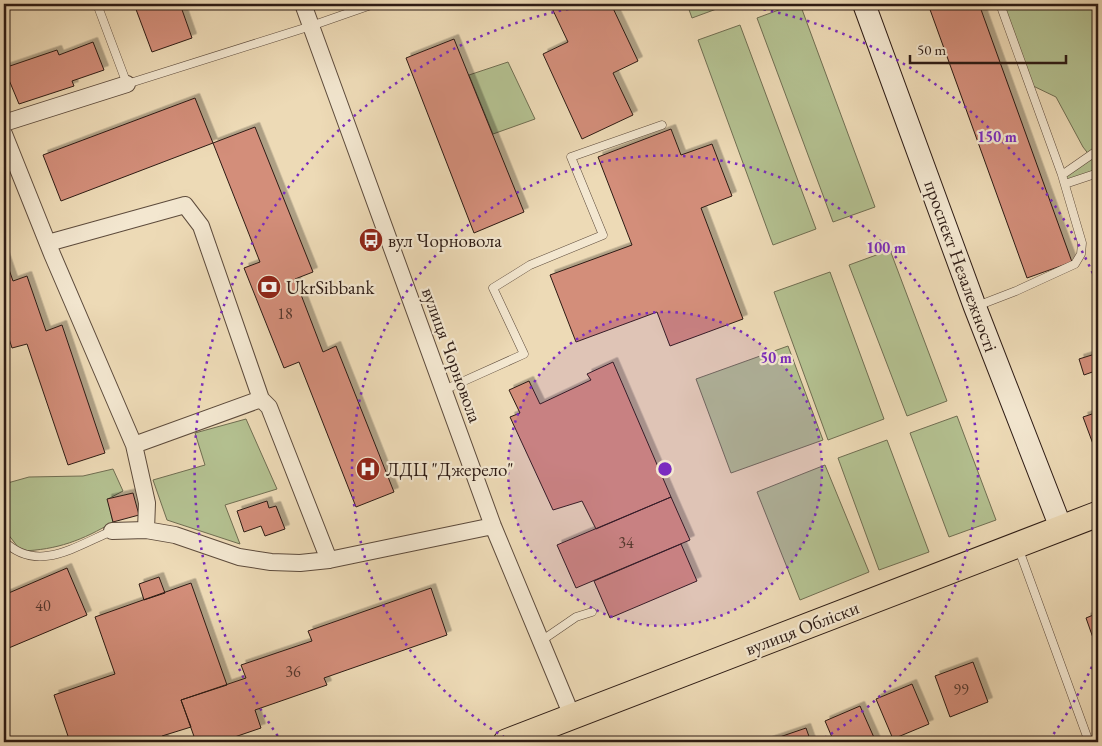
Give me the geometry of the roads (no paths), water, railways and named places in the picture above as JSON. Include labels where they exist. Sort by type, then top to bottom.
[{"type":"main road","name":"проспект Незалежності","points":[[864,4],[975,307],[1061,528]]},
{"type":"main road","name":"вулиця Обліски","points":[[506,742],[1098,514]]},
{"type":"street","name":"вулиця Чорновола","points":[[303,4],[494,526],[572,716]]},
{"type":"street","points":[[4,123],[127,84]]},
{"type":"street","points":[[4,134],[134,445],[147,504],[146,530]]},
{"type":"street","points":[[48,243],[185,204],[201,226],[261,398],[270,408],[330,560]]},
{"type":"street","points":[[134,445],[261,398]]},
{"type":"street","points":[[112,531],[146,530],[175,534],[240,557],[271,562],[330,560],[494,526]]},
{"type":"lane","points":[[97,4],[127,84],[312,26],[374,4]]},
{"type":"lane","points":[[975,307],[1075,264],[1081,254],[1082,243],[1062,175],[1000,4]]},
{"type":"lane","points":[[444,390],[524,354],[492,288],[530,265],[603,234],[571,156],[662,125]]},
{"type":"lane","points":[[1062,175],[1098,150]]},
{"type":"lane","points":[[1065,184],[1098,173]]},
{"type":"lane","points":[[4,541],[10,548],[21,554],[45,557],[112,531]]},
{"type":"lane","points":[[1017,546],[1089,742]]},
{"type":"lane","points":[[541,642],[576,617],[592,612]]},
{"type":"place","name":"вул Чорновола","points":[[371,240]]},
{"type":"place","name":"UkrSibbank","points":[[269,287]]},
{"type":"place","name":"ЛДЦ \"Джерело\"","points":[[368,469]]}]
